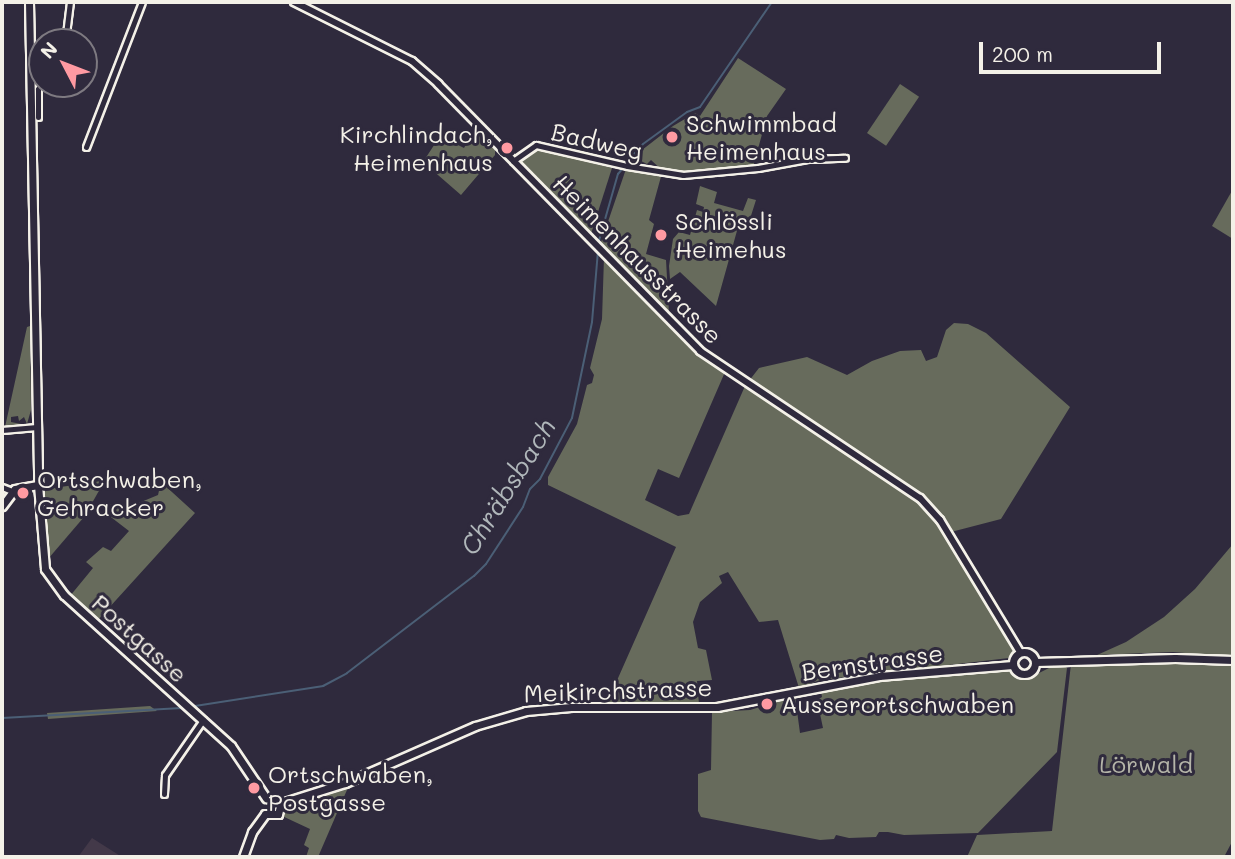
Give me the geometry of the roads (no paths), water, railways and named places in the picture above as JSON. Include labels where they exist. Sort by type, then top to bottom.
[{"type":"main road","name":"Postgasse","points":[[29,2],[38,485],[42,559],[53,583],[203,720],[242,760],[266,798]]},
{"type":"main road","points":[[2,506],[12,491],[23,486],[38,485]]},
{"type":"main road","points":[[1020,652],[1030,653],[1036,662],[1032,672],[1025,675],[1016,671],[1013,664],[1020,652]]},
{"type":"main road","points":[[1036,662],[1175,658],[1233,660]]},
{"type":"main road","name":"Bernstrasse","points":[[739,704],[879,676],[1013,664]]},
{"type":"main road","name":"Meikirchstrasse","points":[[281,803],[345,783],[475,726],[512,713],[571,707],[692,707],[739,704]]},
{"type":"main road","points":[[274,796],[281,803],[278,814],[265,814],[262,806],[266,798],[274,796]]},
{"type":"main road","points":[[243,857],[252,832],[265,814]]},
{"type":"street","points":[[67,28],[70,2]]},
{"type":"street","points":[[86,148],[142,2]]},
{"type":"street","name":"Heimenhausstrasse","points":[[294,2],[412,61],[670,323],[713,361],[911,491],[929,506],[1020,652]]},
{"type":"street","points":[[38,98],[38,117]]},
{"type":"street","name":"Badweg","points":[[513,161],[536,145],[624,166],[693,175],[758,168],[807,159],[845,158]]},
{"type":"street","points":[[2,430],[37,427]]},
{"type":"street","points":[[2,487],[12,491]]},
{"type":"street","points":[[164,794],[165,775],[203,720]]},
{"type":"waterway","name":"Chräbsbach","points":[[626,163],[643,144],[687,112],[700,107],[772,2]]},
{"type":"waterway","name":"Chräbsbach","points":[[598,244],[618,174],[623,168]]},
{"type":"waterway","name":"Chräbsbach","points":[[195,706],[323,686],[347,673],[486,564],[523,507],[530,489],[540,479],[572,418],[592,322],[598,250]]},
{"type":"waterway","name":"Chräbsbach","points":[[2,718],[182,708]]},
{"type":"place","name":"Schwimmbad Heimenhaus","points":[[672,137]]},
{"type":"place","name":"Kirchlindach, Heimenhaus","points":[[507,148]]},
{"type":"place","name":"Schlössli Heimehus","points":[[661,235]]},
{"type":"place","name":"Ortschwaben, Gehracker","points":[[23,493]]},
{"type":"place","name":"Ausserortschwaben","points":[[767,704]]},
{"type":"place","name":"Ortschwaben, Postgasse","points":[[254,788]]},
{"type":"park label","name":"Lörwald","points":[[1146,764]]}]
